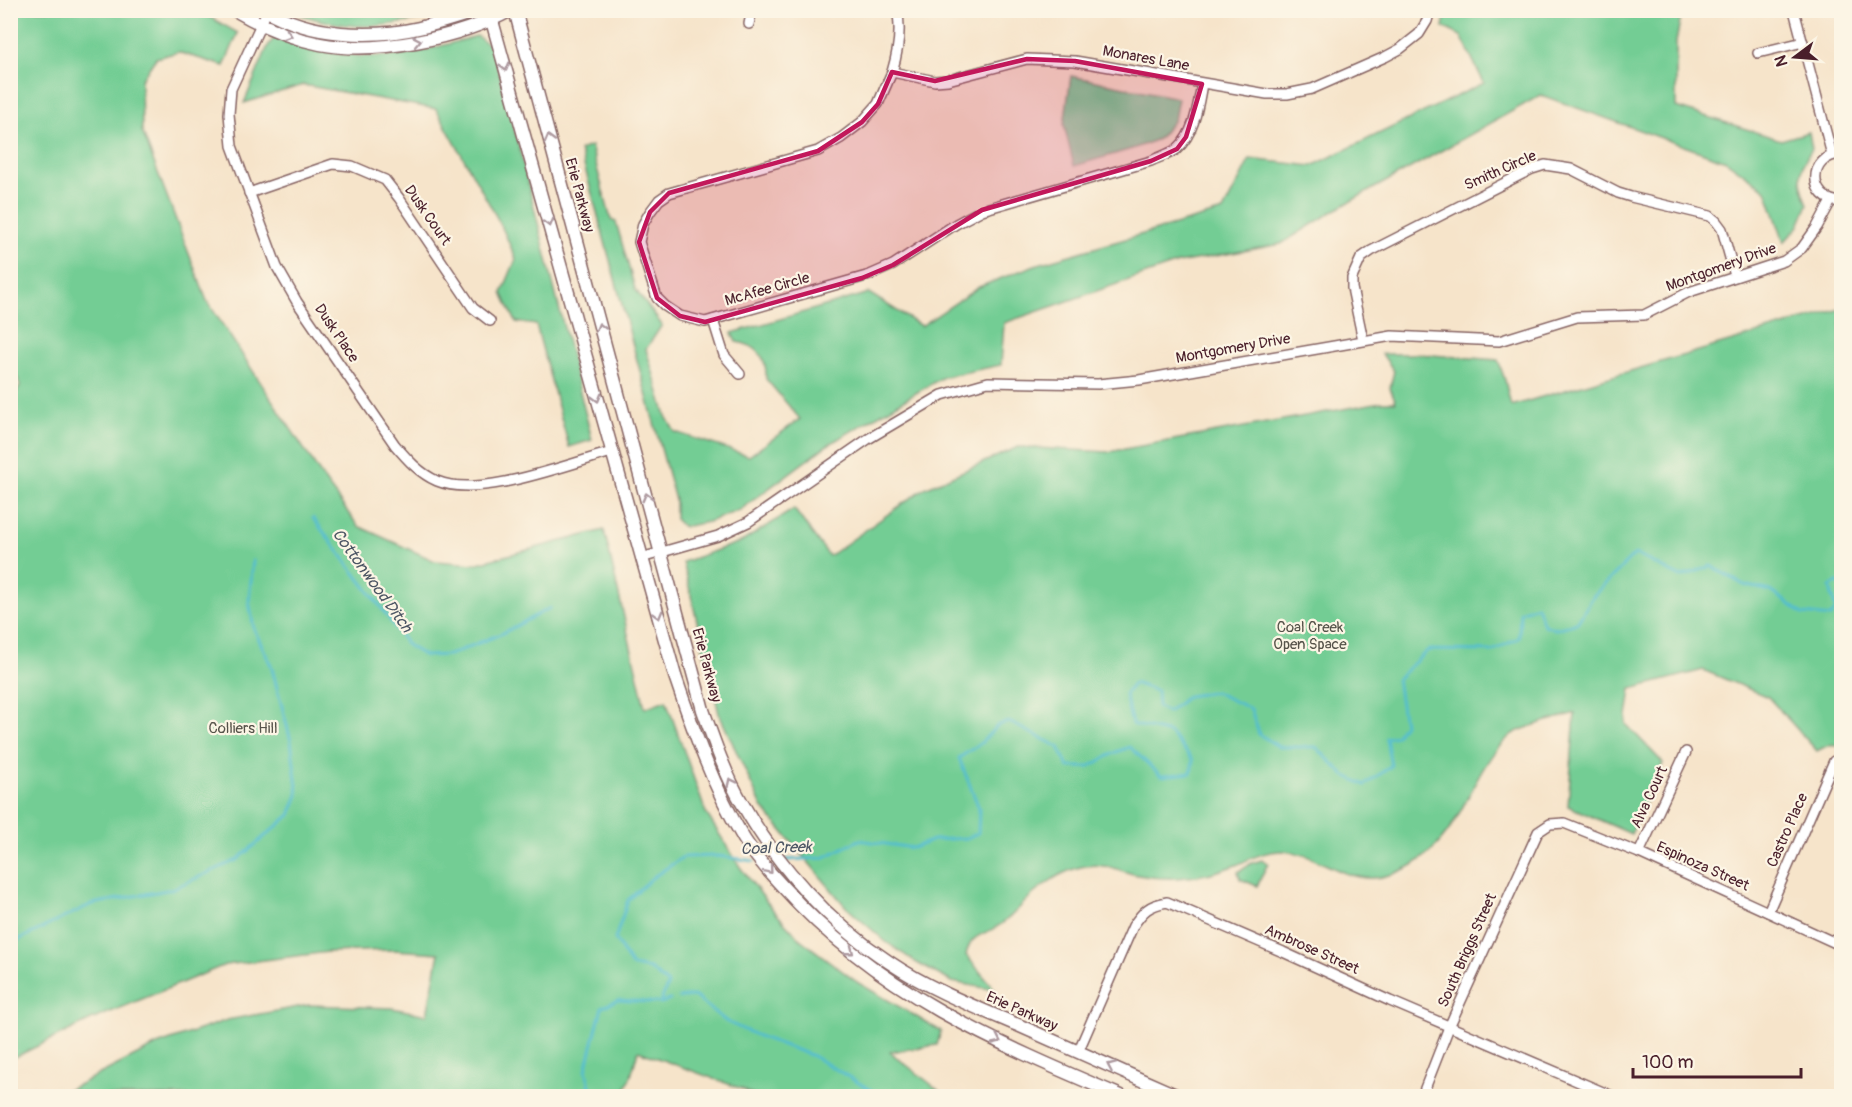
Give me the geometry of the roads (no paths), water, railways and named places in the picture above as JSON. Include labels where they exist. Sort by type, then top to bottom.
[{"type":"main road","points":[[235,10],[285,35],[321,45],[359,47],[395,46],[426,40],[513,10]]},
{"type":"main road","points":[[267,11],[312,28],[356,34],[387,33],[416,28],[481,10]]},
{"type":"main road","name":"Erie Parkway","points":[[513,10],[703,710],[722,762],[741,801],[785,867],[825,910],[854,936],[889,962],[945,994],[1178,1096]]},
{"type":"main road","name":"Erie Parkway","points":[[491,16],[675,676],[698,745],[725,804],[746,841],[806,912],[829,935],[863,962],[944,1015],[1066,1073],[1121,1096]]},
{"type":"street","points":[[749,24],[752,10]]},
{"type":"street","points":[[892,72],[899,46],[897,10]]},
{"type":"street","name":"Monares Lane","points":[[892,72],[921,79],[948,80],[1027,59],[1075,61],[1202,84],[1267,94],[1287,94],[1312,89],[1400,49],[1419,34],[1427,21],[1430,10]]},
{"type":"street","points":[[1794,10],[1837,154],[1819,165],[1816,182],[1824,196],[1831,201],[1842,202]]},
{"type":"street","name":"Dusk Place","points":[[267,11],[231,89],[229,114],[232,146],[277,267],[297,302],[395,445],[418,470],[444,483],[477,487],[501,483],[612,452]]},
{"type":"street","points":[[1758,53],[1802,38]]},
{"type":"street","name":"McAfee Circle","points":[[892,72],[878,104],[862,122],[819,151],[669,193],[659,200],[643,224],[639,242],[657,298],[664,306],[680,316],[705,322],[870,275],[893,265],[982,210],[1151,161],[1177,148],[1186,136],[1195,118],[1202,84]]},
{"type":"street","name":"Dusk Court","points":[[249,193],[333,164],[352,166],[385,180],[473,308],[490,321]]},
{"type":"street","name":"Smith Circle","points":[[1363,340],[1352,288],[1352,278],[1361,258],[1461,203],[1545,165],[1571,169],[1618,193],[1710,216],[1722,229],[1735,276]]},
{"type":"street","name":"Montgomery Drive","points":[[641,558],[662,554],[718,536],[748,522],[892,423],[935,398],[968,386],[988,381],[1098,384],[1139,380],[1392,336],[1499,341],[1577,317],[1644,315],[1689,292],[1784,261],[1802,248],[1831,201]]},
{"type":"street","points":[[713,320],[724,355],[730,365],[740,374]]},
{"type":"street","name":"Alva Court","points":[[1639,854],[1686,752]]},
{"type":"street","name":"Castro Place","points":[[1768,912],[1834,761]]},
{"type":"street","name":"Espinoza Street","points":[[1550,824],[1564,823],[1639,854],[1842,946]]},
{"type":"street","name":"South Briggs Street","points":[[1422,1096],[1449,1027],[1538,832],[1550,824]]},
{"type":"street","name":"Ambrose Street","points":[[1078,1052],[1133,926],[1142,912],[1153,904],[1167,902],[1449,1027],[1612,1096]]},
{"type":"waterway","name":"Cottonwood Ditch","points":[[313,518],[407,645],[425,656],[449,655],[503,633],[550,608]]},
{"type":"waterway","name":"Coal Creek","points":[[785,860],[823,858],[859,840],[913,848],[933,840],[967,838],[978,833],[979,808],[959,758],[981,743],[998,725],[1009,722],[1059,747],[1068,767],[1088,767],[1130,747],[1161,776],[1191,773],[1193,760],[1170,733],[1132,724],[1125,694],[1134,683],[1157,691],[1158,707],[1168,712],[1188,696],[1215,692],[1251,709],[1259,734],[1279,747],[1316,747],[1344,775],[1365,785],[1391,766],[1386,738],[1396,736],[1404,724],[1397,679],[1428,650],[1492,651],[1519,638],[1520,612],[1537,606],[1544,625],[1556,629],[1577,623],[1594,595],[1635,554],[1681,577],[1711,566],[1744,585],[1771,591],[1803,614],[1830,617],[1836,610],[1830,587],[1836,583],[1842,584]]},
{"type":"waterway","name":"Cottonwood Ditch","points":[[10,944],[92,904],[172,889],[237,860],[290,815],[298,795],[291,741],[271,665],[254,629],[249,601],[253,560]]},
{"type":"waterway","name":"Coal Creek","points":[[584,1096],[590,1086],[586,1070],[602,1007],[618,1000],[660,1003],[668,984],[650,969],[632,966],[615,939],[628,900],[652,878],[683,857],[718,856],[754,861]]},
{"type":"waterway","points":[[679,998],[694,996],[727,1022],[813,1056],[881,1096]]},
{"type":"waterway","points":[[660,1003],[670,1000]]},
{"type":"park label","name":"Coal Creek Open Space","points":[[1310,636]]},
{"type":"park label","name":"Colliers Hill","points":[[243,728]]}]
